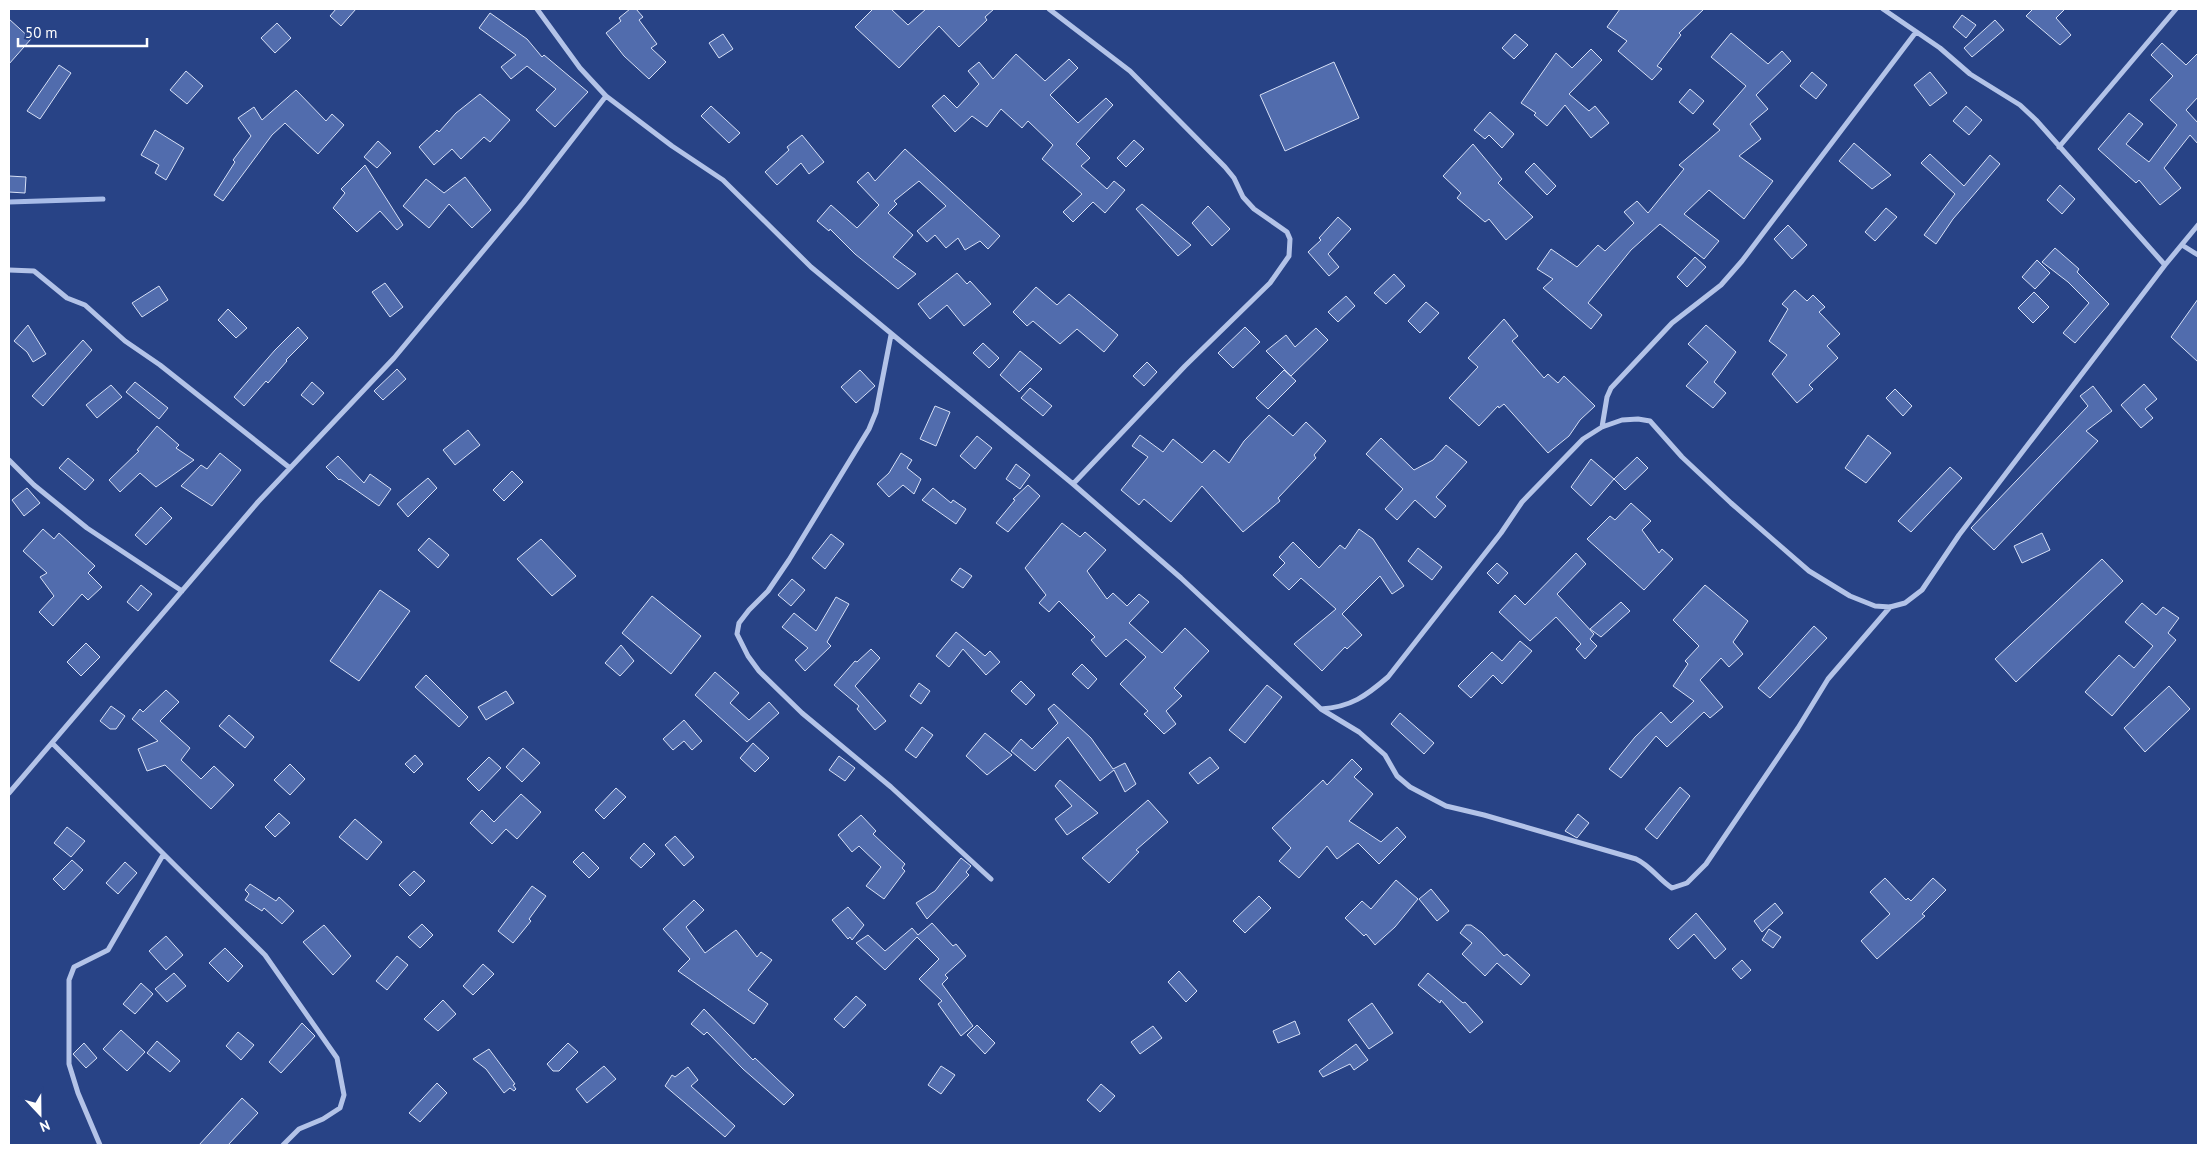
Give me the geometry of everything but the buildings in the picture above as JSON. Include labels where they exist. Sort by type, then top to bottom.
[{"type":"street","points":[[537,9],[580,68],[606,96],[672,146],[723,180],[811,267],[1073,484],[1181,578],[1321,709],[1358,732],[1385,755],[1397,776],[1410,787],[1446,806],[1636,859],[1647,866],[1666,884],[1672,888],[1678,887],[1706,864],[1798,728],[1828,679],[1890,607]]},
{"type":"street","points":[[1049,9],[1130,71],[1225,167],[1243,197],[1254,209],[1287,232],[1291,248],[1286,263],[1270,283],[1185,366],[1073,484]]},
{"type":"street","points":[[1883,9],[1940,48],[1970,74],[2020,105],[2036,120],[2058,147],[2165,265]]},
{"type":"street","points":[[2058,147],[2176,9]]},
{"type":"street","points":[[1602,427],[1607,398],[1611,388],[1672,323],[1721,285],[1742,261],[1916,32]]},
{"type":"street","points":[[9,793],[258,502],[394,358],[523,202],[606,96]]},
{"type":"street","points":[[1321,709],[1332,708],[1366,697],[1388,676],[1522,502],[1583,439],[1602,427],[1622,420],[1638,419],[1650,421],[1682,457],[1730,504],[1810,571],[1850,596],[1875,606],[1890,607],[1905,603],[1922,590],[1959,535],[2165,265],[2198,225]]},
{"type":"street","points":[[2182,246],[2198,255]]},
{"type":"street","points":[[9,270],[34,271],[67,298],[85,305],[125,341],[160,365],[290,468]]},
{"type":"street","points":[[891,335],[876,412],[869,429],[789,560],[768,591],[748,610],[739,623],[737,634],[748,656],[759,671],[802,713],[892,787],[991,879]]},
{"type":"street","points":[[9,460],[34,485],[87,528],[182,591]]},
{"type":"street","points":[[52,743],[265,955],[337,1058],[344,1094],[340,1108],[323,1119],[299,1129],[283,1145]]},
{"type":"street","points":[[100,1145],[78,1093],[69,1064],[69,980],[74,968],[108,950],[164,855]]},
{"type":"waterway","points":[[9,202],[103,199]]}]
